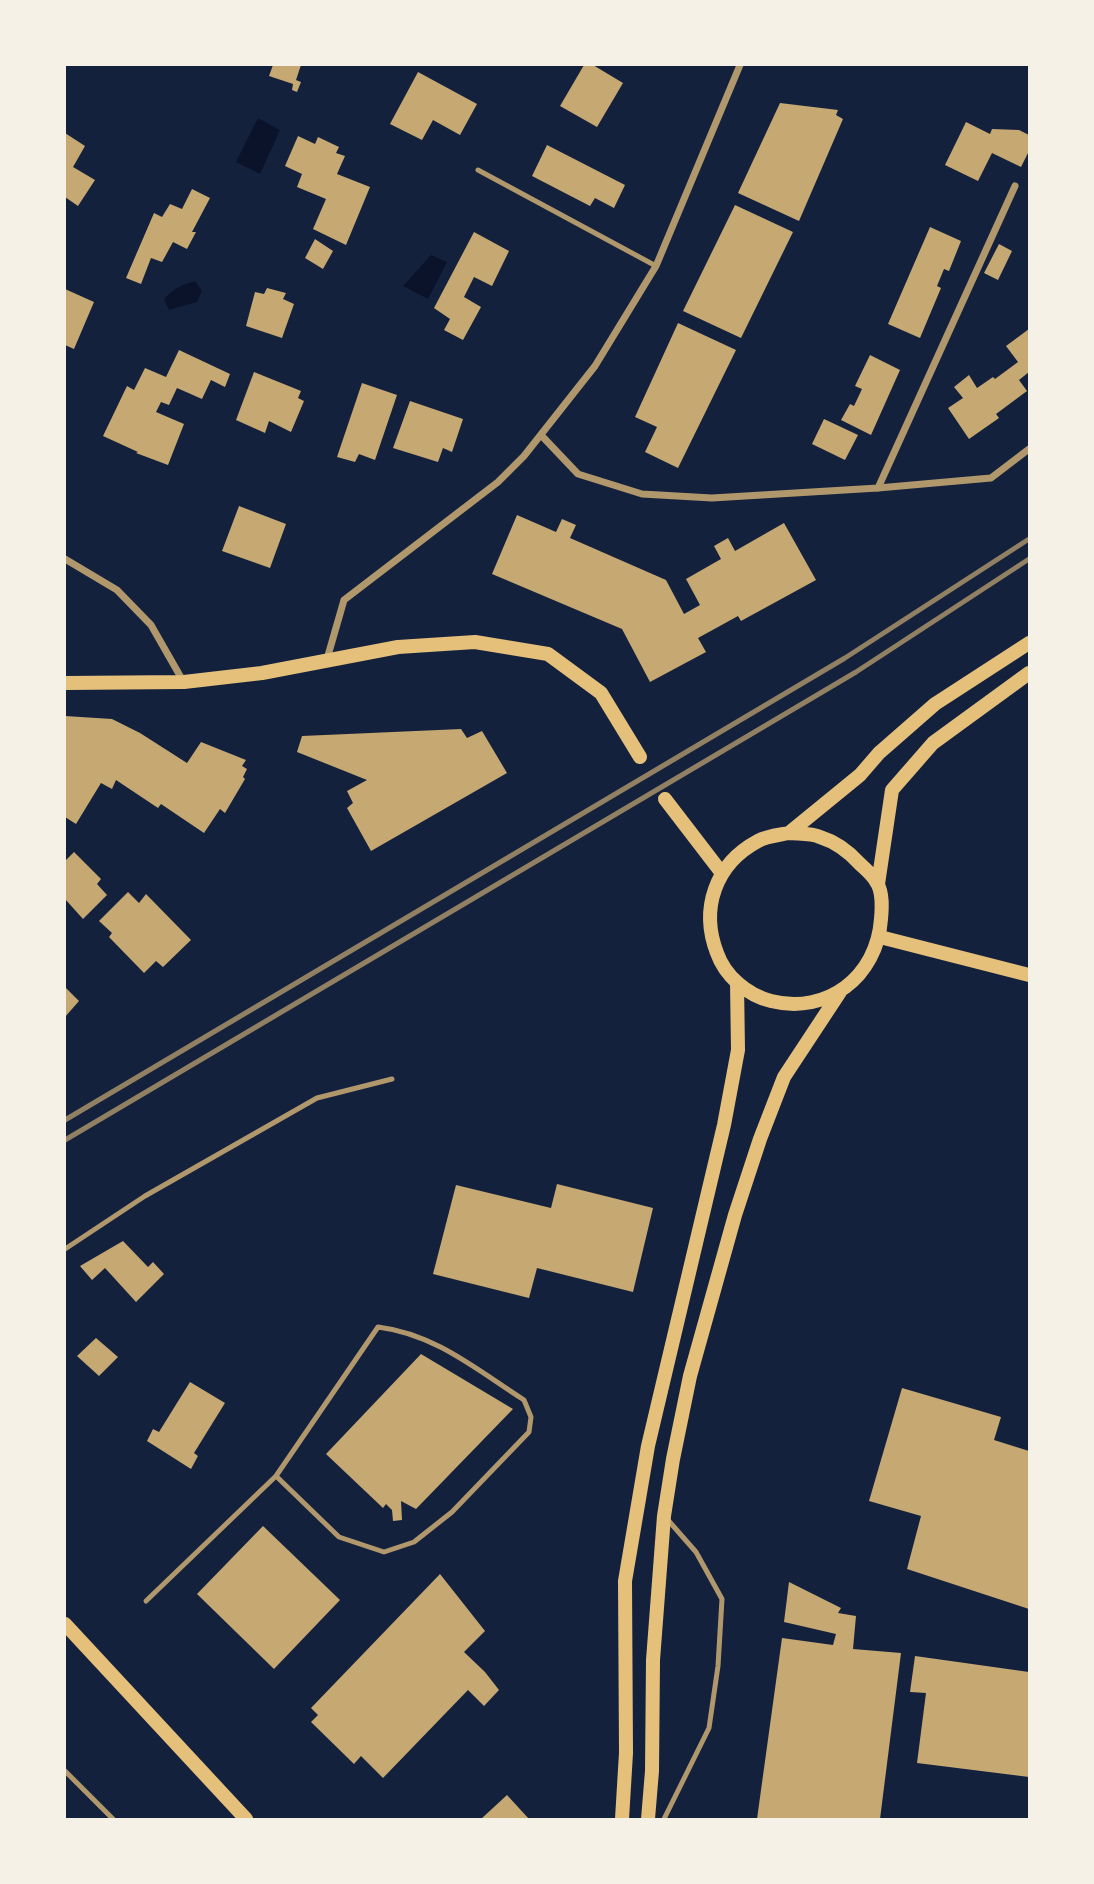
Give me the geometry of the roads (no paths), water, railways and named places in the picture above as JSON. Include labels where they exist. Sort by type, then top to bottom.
[{"type":"main road","points":[[65,683],[184,682],[262,673],[398,647],[475,642],[548,654],[601,693],[640,757]]},
{"type":"main road","points":[[789,833],[860,775],[879,753],[935,704],[1029,643]]},
{"type":"main road","points":[[878,884],[846,849],[819,836],[789,833],[759,840],[735,857],[721,872],[709,908],[710,936],[720,962],[737,984],[760,998],[787,1005],[815,1003],[840,992],[858,978],[872,958],[880,937],[882,900],[878,884],[892,790],[933,743],[1029,673]]},
{"type":"main road","points":[[665,799],[721,872]]},
{"type":"main road","points":[[880,937],[1029,975]]},
{"type":"main road","points":[[622,1819],[626,1753],[625,1581],[648,1446],[724,1125],[738,1050],[737,984]]},
{"type":"main road","points":[[648,1819],[652,1771],[653,1660],[664,1516],[690,1376],[735,1215],[784,1077],[840,992]]},
{"type":"main road","points":[[65,1624],[246,1819]]},
{"type":"street","points":[[327,659],[344,600],[498,482],[541,435],[595,366],[656,266],[740,65]]},
{"type":"street","points":[[878,488],[1015,186]]},
{"type":"street","points":[[541,435],[578,474],[642,494],[712,498],[991,478],[1029,449]]},
{"type":"street","points":[[65,559],[117,590],[151,625],[184,682]]},
{"type":"lane","points":[[478,170],[656,266]]},
{"type":"lane","points":[[65,1249],[145,1196],[317,1098],[392,1079]]},
{"type":"lane","points":[[146,1601],[275,1476],[378,1327],[398,1329],[433,1341],[524,1400],[531,1417],[529,1432],[452,1512],[414,1542],[384,1552],[339,1537],[275,1476]]},
{"type":"lane","points":[[664,1516],[696,1552],[722,1600],[718,1667],[709,1728],[664,1819]]},
{"type":"lane","points":[[65,1771],[113,1819]]},
{"type":"water","points":[[258,118],[280,130],[260,174],[236,162]]},
{"type":"water","points":[[431,255],[447,262],[428,299],[403,286]]},
{"type":"water","points":[[195,281],[202,291],[197,302],[169,310],[164,299],[178,287]]},
{"type":"railway","points":[[65,1120],[845,658],[1029,539]]},
{"type":"railway","points":[[65,1140],[856,672],[1029,559]]}]
